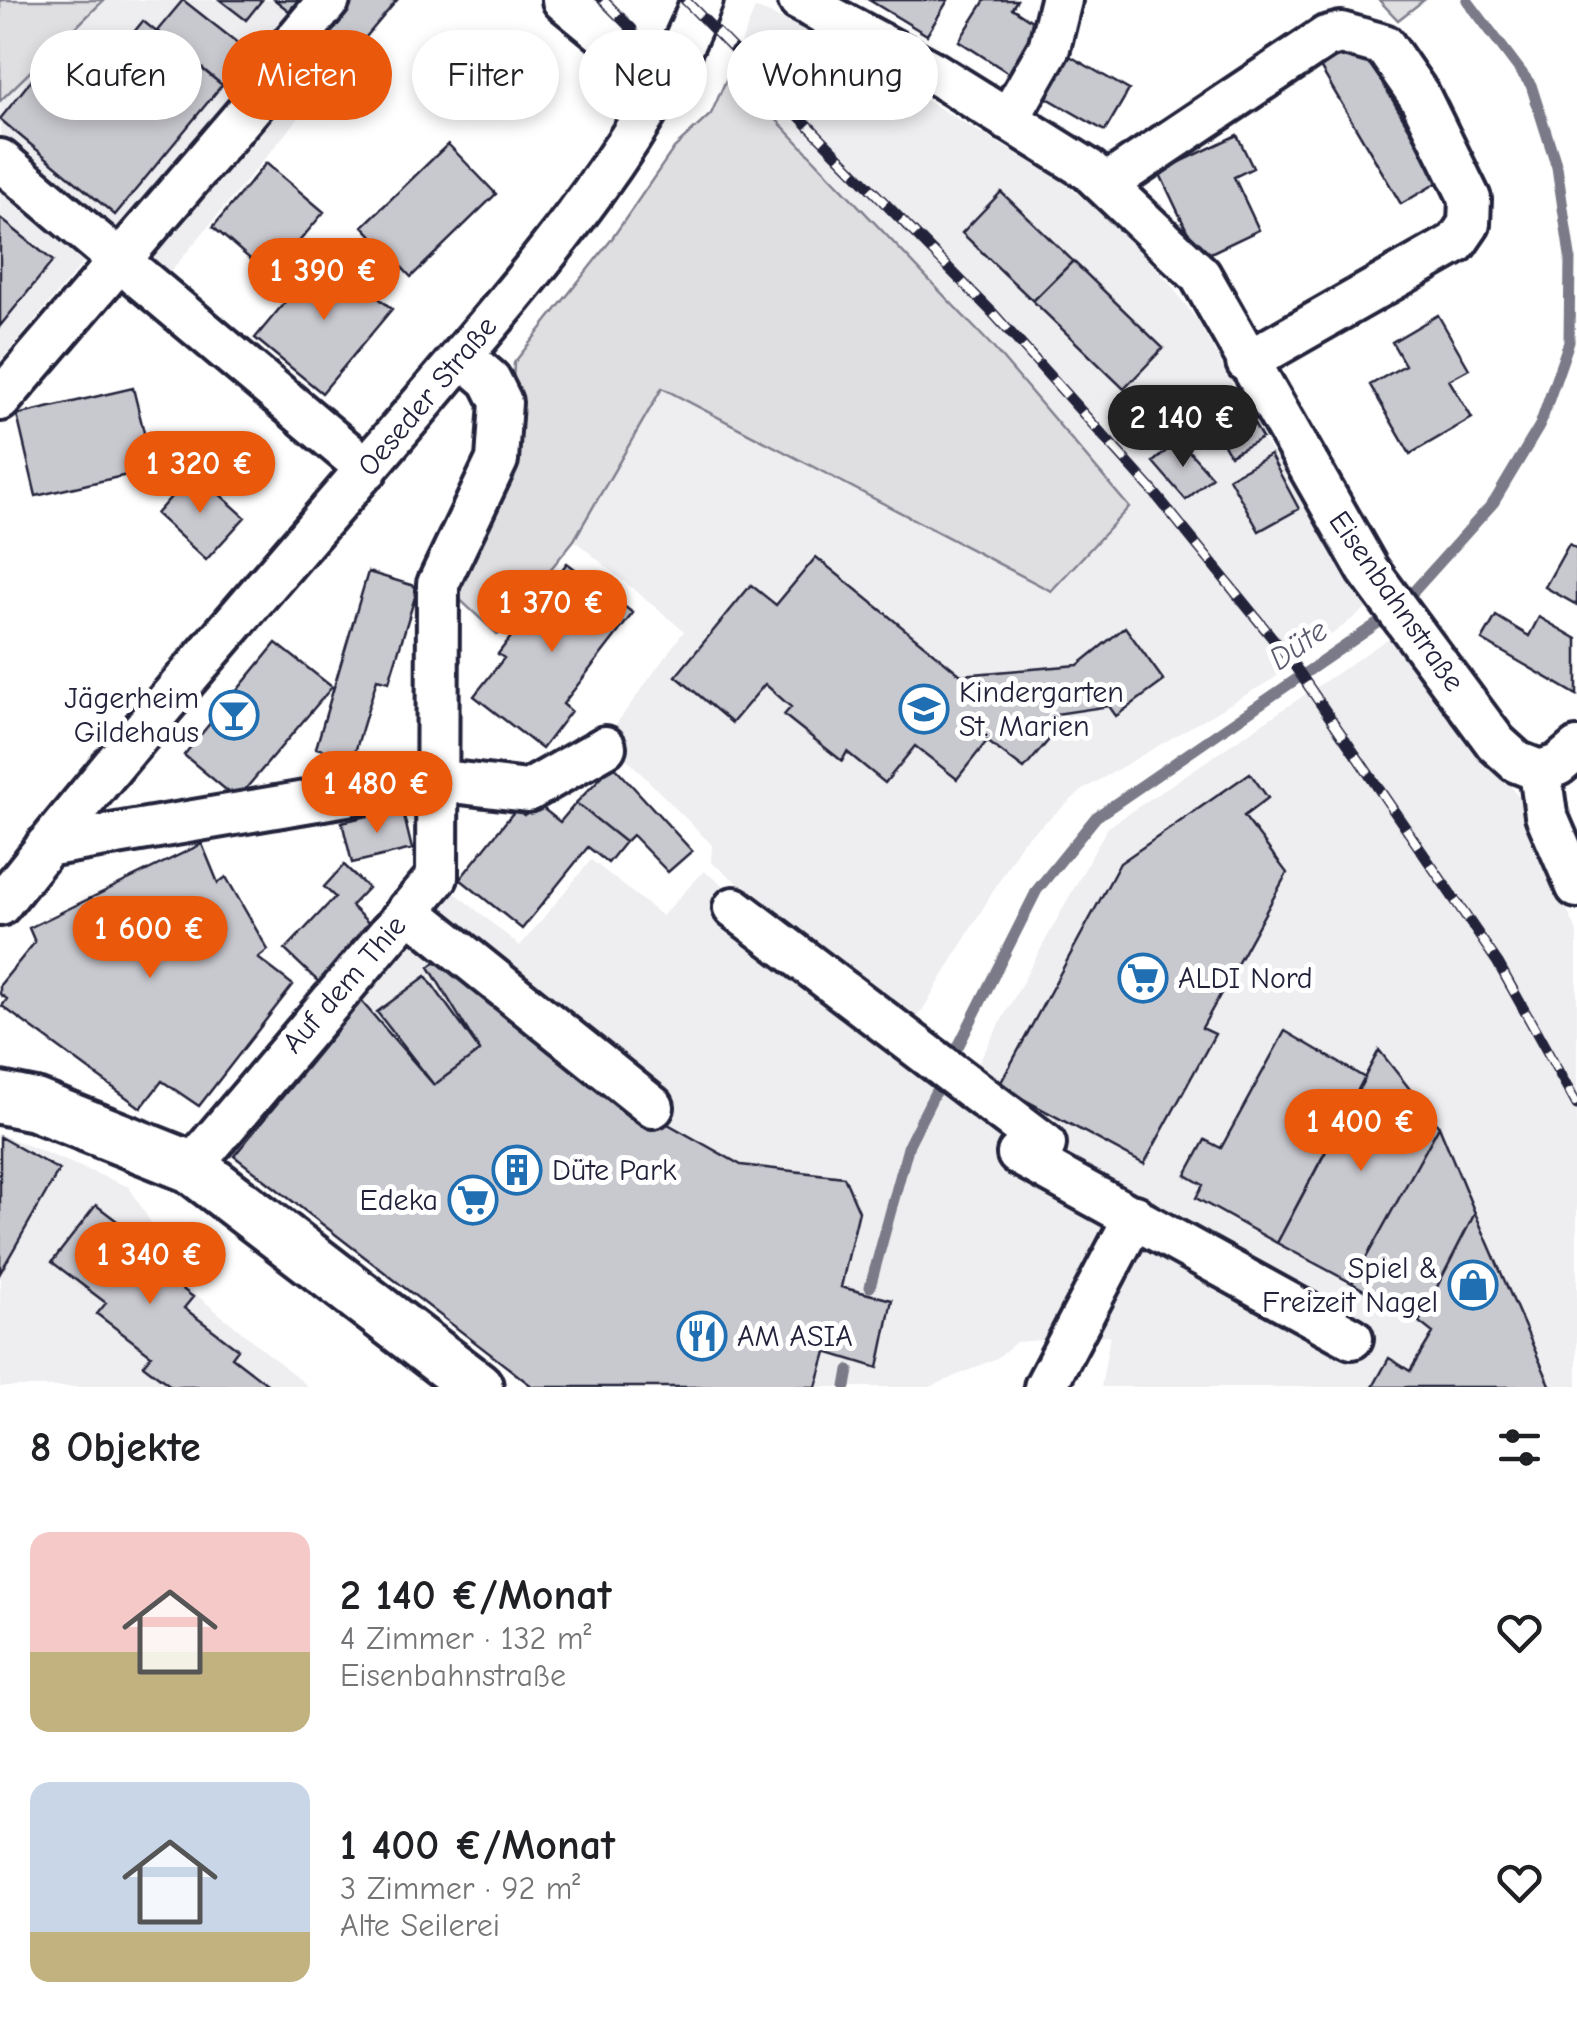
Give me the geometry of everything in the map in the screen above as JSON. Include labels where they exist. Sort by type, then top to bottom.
[{"type":"main road","points":[[0,1098],[34,1105],[191,1168],[478,1387]]},
{"type":"street","points":[[0,400],[270,85],[274,67],[328,0]]},
{"type":"street","points":[[563,0],[600,30]]},
{"type":"street","name":"Oeseder Straße","points":[[688,30],[702,0]]},
{"type":"street","name":"Eisenbahnstraße","points":[[800,0],[931,71],[1105,185],[1200,275],[1368,570],[1496,743],[1517,762],[1540,771]]},
{"type":"street","points":[[1008,120],[1048,48],[1060,0]]},
{"type":"street","points":[[1105,185],[1326,37],[1341,33],[1384,45],[1420,97],[1470,199],[1470,224],[1456,243],[1247,362]]},
{"type":"street","name":"Oeseder Straße","points":[[0,905],[462,356],[611,164],[640,120]]},
{"type":"street","points":[[0,160],[366,469]]},
{"type":"street","name":"Auf dem Thie","points":[[191,1168],[437,877],[438,584],[498,460],[501,402],[490,380],[462,356]]},
{"type":"street","points":[[46,846],[435,780],[528,791],[606,747]]},
{"type":"street","points":[[1577,750],[1558,765],[1540,771],[1546,814],[1577,887]]},
{"type":"street","points":[[734,908],[1045,1144],[1023,1157],[1352,1338]]},
{"type":"street","points":[[408,910],[652,1107]]},
{"type":"street","points":[[1045,1387],[1135,1216]]},
{"type":"shaded area","points":[[0,0],[104,0],[73,30],[30,30],[30,72],[0,101]]},
{"type":"shaded area","points":[[106,0],[397,0],[372,30],[222,30],[222,120],[297,120],[167,276],[111,229],[0,362],[0,101],[30,72],[30,120],[202,120],[202,30],[75,30]]},
{"type":"shaded area","points":[[1379,0],[1424,0],[1398,20]]},
{"type":"shaded area","name":"Kindergarten St. Marien","points":[[755,8],[808,30],[746,30]]},
{"type":"shaded area","points":[[727,78],[727,120],[777,120],[991,345],[1129,507],[1051,591],[662,388],[574,540],[498,635],[456,596],[509,472],[514,363],[611,240],[674,148],[711,114]]},
{"type":"shaded area","name":"Kindergarten St. Marien","points":[[938,107],[1060,180],[1108,218],[1169,282],[1198,322],[1262,438],[1372,604],[1273,679],[1084,789],[1023,841],[916,1021],[711,862],[712,845],[606,738],[684,631],[574,540],[662,388],[1050,591],[991,345],[777,120],[938,120]]},
{"type":"shaded area","points":[[1395,634],[1519,797],[1577,932],[1577,1387],[1101,1387],[1110,1335],[1016,1342],[997,1358],[930,1387],[533,1387],[231,1156],[442,882],[520,946],[591,860],[662,916],[704,871],[971,1076],[1107,828]]},
{"type":"shaded area","points":[[0,1134],[129,1187],[194,1293],[309,1387],[0,1387]]},
{"type":"building","points":[[183,0],[222,31],[222,85],[202,68],[202,30],[158,30]]},
{"type":"building","points":[[220,0],[262,0],[246,20]]},
{"type":"building","points":[[275,0],[298,0],[289,11]]},
{"type":"building","points":[[348,0],[397,0],[372,30],[322,30]]},
{"type":"building","points":[[869,0],[948,0],[930,30],[919,30]]},
{"type":"building","points":[[985,0],[1017,0],[1012,8],[1049,32],[1018,79],[959,41]]},
{"type":"building","points":[[143,21],[154,30],[136,30]]},
{"type":"building","points":[[1360,44],[1440,181],[1401,204],[1320,67]]},
{"type":"building","points":[[1068,55],[1129,90],[1105,131],[1044,96]]},
{"type":"building","points":[[202,69],[222,85],[202,109]]},
{"type":"building","points":[[30,82],[30,120],[193,120],[115,215],[0,119]]},
{"type":"building","points":[[1237,135],[1253,168],[1234,177],[1259,230],[1200,258],[1159,172]]},
{"type":"building","points":[[448,144],[496,194],[411,277],[363,226]]},
{"type":"building","points":[[266,163],[324,212],[270,276],[213,227]]},
{"type":"building","points":[[1001,192],[1073,261],[1033,301],[962,233]]},
{"type":"building","points":[[0,218],[53,261],[0,326]]},
{"type":"building","points":[[325,254],[392,309],[322,393],[255,338]]},
{"type":"building","points":[[1073,261],[1163,348],[1124,389],[1033,301]]},
{"type":"building","points":[[1438,315],[1469,369],[1449,380],[1472,418],[1410,454],[1370,385],[1405,365],[1392,342]]},
{"type":"building","points":[[133,388],[153,469],[36,496],[17,415]]},
{"type":"building","points":[[1238,395],[1262,438],[1230,455],[1206,412]]},
{"type":"building","points":[[1179,440],[1212,477],[1186,500],[1153,462]]},
{"type":"building","points":[[1270,455],[1299,509],[1259,531],[1229,478]]},
{"type":"building","points":[[194,471],[245,517],[206,560],[156,514]]},
{"type":"building","points":[[1569,544],[1577,549],[1577,605],[1545,587]]},
{"type":"building","points":[[816,557],[961,675],[1078,665],[1125,627],[1164,681],[1116,716],[1109,706],[1056,714],[1058,729],[1024,769],[987,741],[957,779],[915,746],[885,783],[847,752],[842,761],[784,715],[791,707],[765,684],[732,723],[676,676],[751,585],[776,605]]},
{"type":"building","points":[[567,563],[633,613],[563,704],[571,711],[542,749],[474,696],[504,658],[498,654]]},
{"type":"building","points":[[368,572],[418,587],[389,682],[377,679],[353,759],[316,748]]},
{"type":"building","points":[[1496,616],[1529,636],[1539,617],[1577,639],[1577,695],[1482,640]]},
{"type":"building","points":[[276,643],[332,687],[237,799],[184,755]]},
{"type":"building","points":[[613,765],[692,851],[668,872],[632,835],[625,842],[576,803]]},
{"type":"building","name":"ALDI Nord","points":[[1250,773],[1268,798],[1244,816],[1287,873],[1202,1028],[1215,1034],[1144,1164],[999,1086],[1120,863]]},
{"type":"building","points":[[535,802],[560,822],[576,803],[625,842],[608,863],[588,847],[522,929],[460,879],[516,809],[524,815]]},
{"type":"building","points":[[402,808],[412,849],[352,863],[342,822]]},
{"type":"building","points":[[202,844],[218,883],[226,877],[268,950],[258,958],[293,985],[199,1106],[162,1081],[141,1108],[2,1006],[7,999],[0,994],[0,985],[35,942],[29,928]]},
{"type":"building","points":[[344,865],[368,888],[351,906],[379,933],[326,989],[285,950],[335,897],[324,887]]},
{"type":"building","name":"Düte Park","points":[[443,955],[620,1097],[741,1165],[844,1177],[859,1211],[841,1287],[892,1300],[878,1368],[826,1352],[816,1387],[533,1387],[234,1156],[361,1001],[434,1085],[480,1051],[429,967]]},
{"type":"building","points":[[426,976],[480,1051],[434,1085],[377,1012]]},
{"type":"building","points":[[1285,1031],[1365,1078],[1277,1243],[1196,1198],[1203,1185],[1186,1175],[1205,1140],[1221,1148]]},
{"type":"building","points":[[1379,1050],[1439,1126],[1352,1283],[1277,1243]]},
{"type":"building","points":[[1439,1126],[1475,1213],[1419,1322],[1352,1283]]},
{"type":"building","points":[[0,1137],[59,1170],[0,1273]]},
{"type":"building","points":[[96,1205],[150,1246],[141,1257],[193,1297],[184,1308],[238,1349],[232,1357],[271,1387],[172,1387],[143,1365],[151,1355],[97,1314],[106,1303],[52,1262]]},
{"type":"building","name":"Spiel & Freizeit Nagel","points":[[1475,1213],[1551,1387],[1373,1387],[1389,1358],[1410,1371],[1433,1333],[1419,1322]]},
{"type":"waterway","name":"Düte","points":[[870,1287],[909,1144],[1037,890],[1096,817],[1397,610],[1494,502],[1540,425],[1569,342],[1570,256],[1557,167],[1531,85],[1467,0]]},
{"type":"waterway","name":"Düte","points":[[846,1387],[849,1370]]},
{"type":"railway","points":[[603,0],[632,29]]},
{"type":"railway","points":[[685,0],[991,311],[1153,491],[1292,662],[1498,963],[1577,1105]]},
{"type":"place","name":"Kindergarten St. Marien","points":[[924,709]]},
{"type":"place","name":"Jägerheim Gildehaus","points":[[234,715]]},
{"type":"place","name":"ALDI Nord","points":[[1143,978]]},
{"type":"place","name":"Düte Park","points":[[517,1170]]},
{"type":"place","name":"Edeka","points":[[473,1200]]},
{"type":"place","name":"Spiel & Freizeit Nagel","points":[[1473,1285]]},
{"type":"place","name":"AM ASIA","points":[[702,1336]]}]
